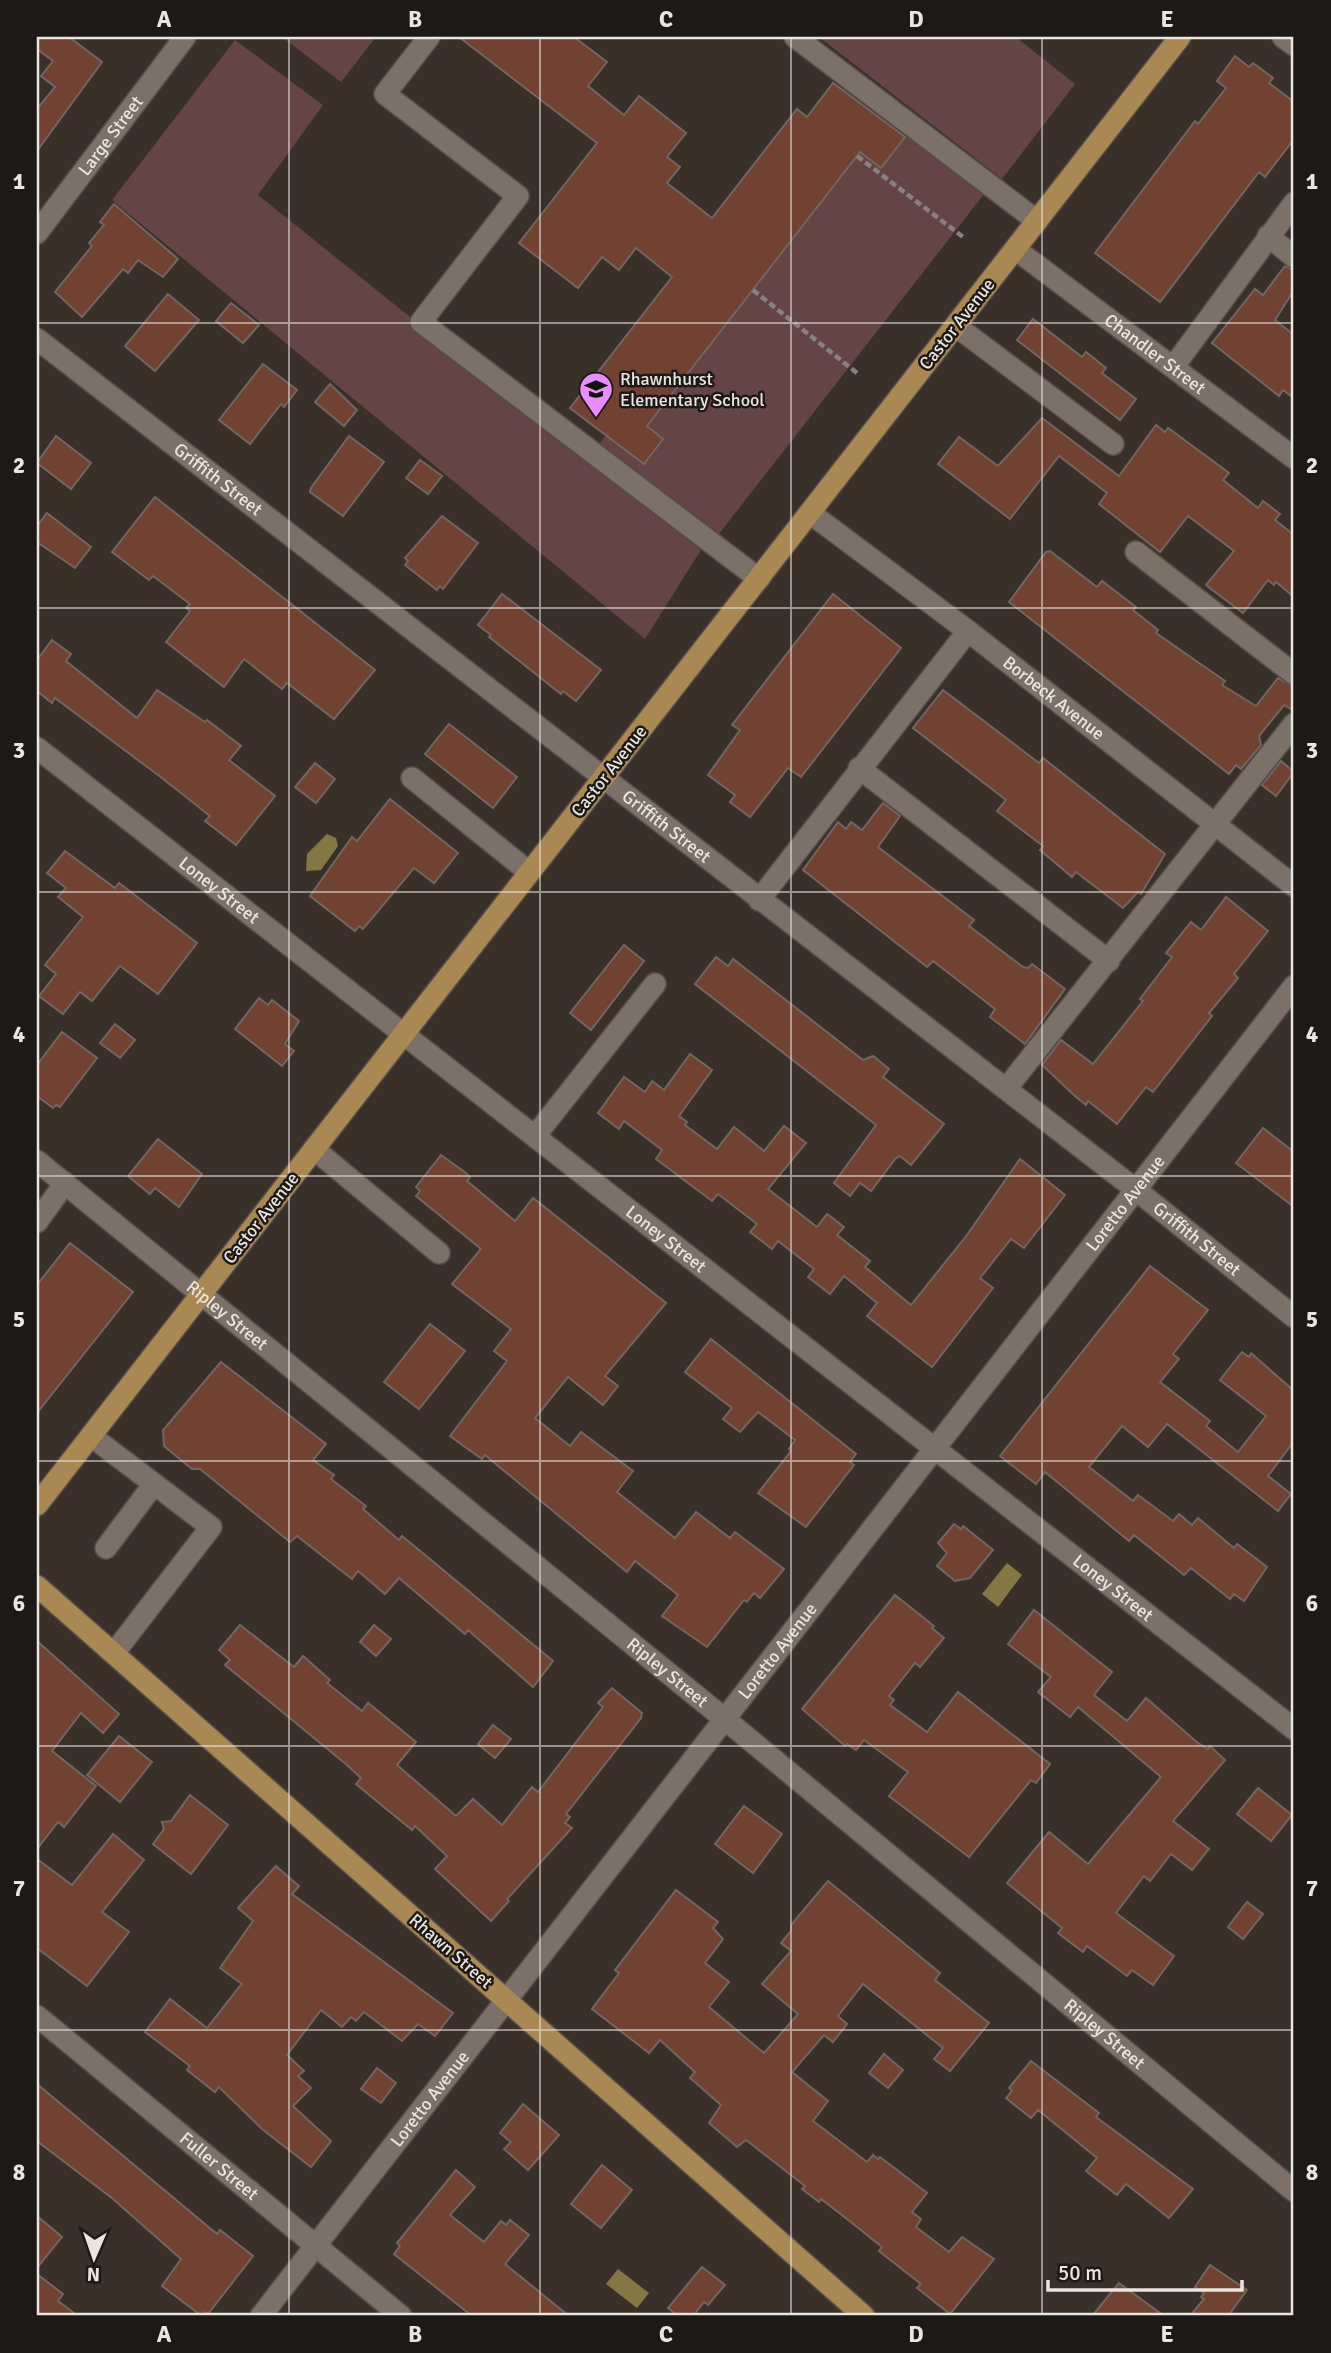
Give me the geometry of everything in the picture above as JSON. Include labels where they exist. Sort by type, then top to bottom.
[{"type":"main road","name":"Castor Avenue","points":[[37,1505],[1180,37]]},
{"type":"main road","name":"Rhawn Street","points":[[37,1586],[864,2316]]},
{"type":"street","name":"Large Street","points":[[37,233],[185,37]]},
{"type":"street","points":[[429,37],[385,94],[518,196],[421,322],[759,579]]},
{"type":"street","points":[[795,37],[1037,221]]},
{"type":"street","points":[[1283,37],[1294,45]]},
{"type":"street","points":[[1174,366],[1294,204]]},
{"type":"street","points":[[1268,236],[1294,257]]},
{"type":"street","name":"Chandler Street","points":[[1015,249],[1294,458]]},
{"type":"street","points":[[956,326],[1113,444]]},
{"type":"street","name":"Griffith Street","points":[[37,339],[1135,1189],[1294,1317]]},
{"type":"street","name":"Borbeck Avenue","points":[[810,513],[968,631],[1294,886]]},
{"type":"street","points":[[1136,552],[1294,674]]},
{"type":"street","points":[[759,900],[968,631]]},
{"type":"street","points":[[1006,1089],[1217,826],[1294,724]]},
{"type":"street","name":"Loney Street","points":[[37,748],[1294,1729]]},
{"type":"street","points":[[859,768],[1109,961]]},
{"type":"street","points":[[412,778],[529,872]]},
{"type":"street","points":[[536,1136],[655,984]]},
{"type":"street","name":"Loretto Avenue","points":[[261,2316],[509,2001],[1294,986]]},
{"type":"street","points":[[314,1149],[439,1253]]},
{"type":"street","name":"Ripley Street","points":[[37,1161],[726,1720],[1294,2191]]},
{"type":"street","points":[[37,1222],[65,1183]]},
{"type":"street","points":[[90,1436],[211,1527],[114,1653]]},
{"type":"street","points":[[106,1548],[155,1485]]},
{"type":"street","name":"Fuller Street","points":[[37,2016],[401,2316]]},
{"type":"path","points":[[857,156],[963,237]]},
{"type":"path","points":[[752,290],[857,373]]},
{"type":"shaded area","points":[[282,37],[376,37],[341,82]]},
{"type":"shaded area","points":[[819,37],[1016,37],[1075,84],[1002,179]]},
{"type":"shaded area","points":[[235,40],[323,105],[258,195],[701,550],[645,639],[112,200]]},
{"type":"shaded area","points":[[908,133],[988,189],[715,539],[596,448],[606,435],[644,464],[663,439],[647,426],[860,152],[881,168]]},
{"type":"shaded area","points":[[327,834],[336,838],[338,846],[321,870],[306,871],[307,854]]},
{"type":"shaded area","points":[[1007,1563],[1022,1575],[998,1607],[982,1594]]},
{"type":"shaded area","points":[[618,2269],[649,2293],[637,2308],[606,2284]]},
{"type":"building","points":[[37,37],[69,37],[102,62],[37,151],[37,109],[55,87],[41,76],[53,61],[37,49]]},
{"type":"building","name":"Rhawnhurst Elementary School","points":[[459,37],[574,37],[607,62],[588,86],[624,115],[639,96],[686,133],[667,157],[680,167],[667,183],[712,218],[797,109],[807,117],[833,83],[905,137],[881,168],[860,152],[647,426],[663,439],[644,464],[570,408],[672,277],[636,248],[619,270],[602,257],[578,288],[519,243],[597,143]]},
{"type":"building","points":[[1235,56],[1249,67],[1253,63],[1273,78],[1269,83],[1294,102],[1294,139],[1265,177],[1259,172],[1160,302],[1095,253],[1195,121],[1198,124],[1226,88],[1217,81]]},
{"type":"building","points":[[114,204],[178,259],[163,277],[138,260],[128,273],[123,269],[82,317],[55,292],[92,246],[89,243],[104,225],[100,222]]},
{"type":"building","points":[[1285,266],[1294,270],[1294,290],[1275,320],[1294,335],[1294,398],[1283,390],[1279,396],[1212,343],[1255,289],[1263,295]]},
{"type":"building","points":[[168,294],[199,320],[155,371],[125,346]]},
{"type":"building","points":[[231,303],[259,325],[243,343],[216,321]]},
{"type":"building","points":[[1033,319],[1082,357],[1086,352],[1106,368],[1102,373],[1136,399],[1120,420],[1017,340]]},
{"type":"building","points":[[263,364],[297,390],[284,407],[281,404],[250,444],[219,420]]},
{"type":"building","points":[[330,384],[357,410],[344,426],[315,402]]},
{"type":"building","points":[[1042,418],[1119,476],[1156,425],[1165,432],[1168,428],[1229,473],[1223,480],[1258,508],[1263,501],[1280,514],[1275,520],[1294,535],[1294,597],[1276,582],[1274,585],[1268,580],[1243,613],[1206,585],[1234,551],[1188,516],[1160,552],[1099,504],[1107,493],[1059,456],[1010,519],[938,464],[959,437],[998,466]]},
{"type":"building","points":[[56,436],[91,463],[71,489],[37,463]]},
{"type":"building","points":[[349,436],[384,462],[343,516],[310,492]]},
{"type":"building","points":[[420,460],[442,476],[428,494],[406,478]]},
{"type":"building","points":[[155,497],[375,670],[334,719],[287,683],[282,689],[244,659],[224,687],[166,642],[190,611],[186,608],[190,604],[153,576],[149,580],[112,552]]},
{"type":"building","points":[[47,513],[91,547],[75,568],[37,542],[37,526]]},
{"type":"building","points":[[442,516],[478,543],[443,589],[440,586],[437,590],[405,565],[408,561],[405,558]]},
{"type":"building","points":[[1050,551],[1097,587],[1102,581],[1136,607],[1133,610],[1158,630],[1156,633],[1225,681],[1222,685],[1256,706],[1278,678],[1294,687],[1294,711],[1284,705],[1259,736],[1261,745],[1241,769],[1236,765],[1229,774],[1009,602],[1046,552]]},
{"type":"building","points":[[502,594],[601,670],[576,701],[563,691],[561,694],[489,637],[491,635],[478,625]]},
{"type":"building","points":[[833,594],[901,648],[801,777],[788,768],[750,817],[730,802],[735,795],[708,775],[740,730],[732,725]]},
{"type":"building","points":[[52,640],[71,654],[66,661],[137,718],[157,690],[205,722],[207,720],[241,746],[229,760],[275,796],[236,845],[205,821],[210,816],[162,778],[55,698],[52,703],[37,691],[37,660]]},
{"type":"building","points":[[943,690],[1039,763],[1043,758],[1165,854],[1141,894],[1138,892],[1123,908],[1076,872],[1072,877],[1040,850],[1043,846],[997,811],[1006,800],[913,728]]},
{"type":"building","points":[[449,724],[517,777],[493,808],[425,754]]},
{"type":"building","points":[[1281,761],[1294,772],[1276,796],[1262,785]]},
{"type":"building","points":[[315,763],[335,779],[316,803],[295,787]]},
{"type":"building","points":[[390,799],[458,853],[434,883],[414,868],[363,929],[359,926],[355,931],[310,896],[352,837],[357,841]]},
{"type":"building","points":[[883,803],[900,816],[878,847],[974,920],[969,926],[1023,967],[1028,968],[1032,964],[1065,989],[1025,1044],[990,1017],[995,1009],[933,961],[927,967],[803,870],[838,822],[846,829],[851,822],[862,830]]},
{"type":"building","points":[[65,851],[115,888],[119,883],[197,943],[158,994],[120,966],[92,1001],[80,992],[63,1014],[39,996],[56,974],[45,965],[83,917],[58,897],[66,888],[47,873]]},
{"type":"building","points":[[1226,897],[1268,931],[1234,974],[1238,978],[1209,1013],[1212,1016],[1153,1092],[1146,1087],[1117,1124],[1088,1101],[1086,1105],[1042,1065],[1061,1040],[1093,1064],[1143,1001],[1140,999],[1172,957],[1166,953],[1191,922],[1201,930]]},
{"type":"building","points":[[624,945],[644,961],[591,1030],[570,1013]]},
{"type":"building","points":[[716,957],[728,966],[733,959],[863,1060],[873,1056],[889,1069],[883,1077],[944,1124],[911,1165],[900,1156],[896,1158],[871,1191],[860,1183],[850,1196],[834,1183],[876,1125],[695,984]]},
{"type":"building","points":[[259,998],[268,1005],[272,1000],[299,1021],[285,1044],[294,1051],[282,1066],[235,1029]]},
{"type":"building","points":[[115,1024],[135,1040],[120,1058],[100,1043]]},
{"type":"building","points":[[62,1032],[97,1058],[60,1107],[56,1105],[53,1108],[37,1096],[37,1065]]},
{"type":"building","points":[[690,1054],[712,1070],[679,1116],[687,1122],[685,1125],[717,1149],[734,1127],[764,1151],[784,1126],[806,1143],[768,1189],[817,1227],[827,1214],[844,1227],[837,1235],[870,1261],[865,1267],[911,1305],[967,1235],[1020,1159],[1065,1195],[1024,1248],[1011,1239],[980,1278],[993,1288],[932,1367],[867,1316],[877,1303],[844,1276],[830,1294],[808,1277],[814,1269],[778,1241],[772,1249],[750,1232],[757,1224],[718,1194],[712,1201],[656,1159],[662,1150],[624,1121],[619,1129],[598,1113],[624,1077],[645,1092],[652,1081],[664,1090]]},
{"type":"building","points":[[1263,1128],[1294,1152],[1294,1207],[1236,1163]]},
{"type":"building","points":[[158,1139],[202,1174],[179,1207],[155,1188],[150,1194],[128,1176]]},
{"type":"building","points":[[441,1155],[466,1173],[470,1177],[467,1181],[515,1221],[533,1198],[666,1303],[605,1376],[618,1386],[603,1405],[568,1377],[535,1418],[570,1446],[581,1432],[633,1471],[617,1492],[675,1538],[696,1512],[730,1538],[735,1532],[784,1569],[760,1598],[754,1593],[747,1602],[744,1600],[707,1647],[662,1616],[678,1595],[635,1561],[627,1572],[485,1455],[482,1459],[450,1436],[507,1361],[494,1351],[511,1329],[452,1284],[481,1249],[416,1196],[420,1191],[416,1187]]},
{"type":"building","points":[[70,1243],[133,1292],[37,1413],[37,1285]]},
{"type":"building","points":[[1150,1266],[1208,1310],[1173,1354],[1179,1359],[1160,1382],[1210,1421],[1206,1426],[1238,1452],[1266,1416],[1220,1380],[1242,1352],[1249,1357],[1251,1353],[1294,1391],[1294,1441],[1268,1476],[1291,1494],[1278,1511],[1167,1424],[1148,1447],[1122,1426],[1089,1467],[1133,1501],[1138,1495],[1173,1521],[1179,1514],[1192,1525],[1198,1518],[1234,1548],[1237,1544],[1267,1567],[1244,1601],[1234,1594],[1230,1599],[1191,1568],[1184,1575],[1134,1535],[1129,1541],[1045,1472],[1036,1484],[1000,1456]]},
{"type":"building","points":[[430,1324],[465,1351],[419,1409],[384,1382]]},
{"type":"building","points":[[711,1339],[856,1454],[850,1462],[854,1465],[806,1527],[758,1493],[791,1451],[789,1449],[795,1440],[758,1412],[740,1432],[723,1419],[732,1408],[685,1372]]},
{"type":"building","points":[[221,1362],[326,1444],[313,1460],[334,1475],[331,1479],[366,1506],[363,1509],[399,1540],[402,1536],[553,1661],[533,1687],[468,1630],[465,1634],[399,1578],[385,1594],[358,1571],[352,1579],[297,1536],[290,1542],[200,1469],[192,1469],[164,1446],[163,1430]]},
{"type":"building","points":[[954,1524],[961,1529],[963,1526],[993,1550],[970,1578],[955,1581],[937,1566],[947,1553],[938,1543]]},
{"type":"building","points":[[895,1595],[934,1626],[932,1628],[944,1638],[920,1667],[915,1663],[889,1696],[894,1700],[890,1705],[927,1732],[958,1692],[1050,1764],[1036,1783],[1031,1780],[969,1857],[889,1796],[908,1772],[864,1740],[856,1750],[847,1744],[845,1746],[802,1709]]},
{"type":"building","points":[[1034,1610],[1112,1672],[1094,1695],[1127,1721],[1146,1698],[1198,1743],[1208,1749],[1210,1746],[1225,1760],[1173,1821],[1209,1849],[1192,1870],[1171,1854],[1150,1881],[1144,1876],[1116,1913],[1174,1956],[1153,1985],[1132,1970],[1127,1976],[1087,1946],[1083,1952],[1058,1933],[1062,1928],[1007,1883],[1049,1832],[1088,1864],[1161,1777],[1078,1707],[1070,1717],[1038,1692],[1051,1677],[1008,1644]]},
{"type":"building","points":[[240,1625],[294,1667],[303,1656],[330,1680],[327,1683],[362,1711],[368,1703],[416,1742],[397,1765],[456,1816],[473,1799],[502,1825],[532,1787],[538,1792],[603,1707],[598,1703],[612,1688],[642,1713],[641,1718],[566,1814],[570,1817],[565,1823],[572,1828],[507,1899],[509,1901],[491,1921],[435,1869],[447,1856],[415,1826],[412,1830],[356,1784],[361,1778],[347,1765],[225,1665],[230,1660],[219,1650]]},
{"type":"building","points":[[374,1625],[391,1639],[376,1656],[360,1642]]},
{"type":"building","points":[[37,1641],[119,1714],[103,1733],[81,1713],[52,1751],[96,1786],[64,1827],[58,1822],[37,1849]]},
{"type":"building","points":[[493,1725],[511,1739],[495,1758],[478,1744]]},
{"type":"building","points":[[119,1736],[152,1762],[120,1802],[87,1775]]},
{"type":"building","points":[[1258,1788],[1292,1815],[1271,1841],[1237,1814]]},
{"type":"building","points":[[190,1795],[228,1825],[191,1874],[153,1844],[164,1829],[162,1822],[171,1821]]},
{"type":"building","points":[[744,1806],[782,1834],[753,1873],[715,1844]]},
{"type":"building","points":[[113,1834],[144,1860],[102,1912],[129,1932],[87,1986],[37,1948],[37,1859],[72,1885]]},
{"type":"building","points":[[276,1866],[299,1886],[292,1894],[453,2013],[435,2036],[418,2024],[402,2041],[364,2012],[356,2021],[351,2017],[342,2027],[321,2010],[287,2055],[304,2071],[298,2076],[311,2088],[293,2106],[331,2141],[311,2167],[262,2129],[219,2087],[215,2092],[187,2070],[190,2066],[145,2032],[170,1999],[207,2028],[242,1984],[220,1968],[253,1921],[238,1908]]},
{"type":"building","points":[[828,1881],[940,1973],[935,1980],[989,2023],[950,2071],[934,2059],[943,2048],[863,1984],[838,2016],[847,2024],[833,2042],[824,2035],[792,2072],[828,2101],[813,2121],[867,2162],[873,2155],[878,2159],[880,2157],[927,2193],[912,2212],[921,2219],[916,2227],[949,2252],[962,2237],[994,2259],[950,2314],[917,2288],[921,2284],[879,2251],[882,2247],[847,2219],[821,2199],[819,2202],[802,2189],[805,2186],[746,2140],[737,2147],[709,2123],[721,2105],[690,2078],[695,2072],[660,2040],[649,2053],[592,2009],[619,1973],[615,1970],[676,1890],[718,1922],[713,1928],[723,1939],[705,1963],[729,1982],[709,2007],[764,2053],[798,2014],[762,1984],[791,1951],[781,1943],[791,1931],[791,1925]]},
{"type":"building","points":[[1247,1902],[1263,1914],[1243,1939],[1228,1927]]},
{"type":"building","points":[[884,2054],[903,2070],[888,2088],[869,2073]]},
{"type":"building","points":[[1031,2061],[1099,2113],[1096,2117],[1193,2189],[1169,2218],[1126,2184],[1117,2195],[1086,2171],[1097,2158],[1038,2110],[1031,2118],[1006,2098],[1012,2091],[1009,2088]]},
{"type":"building","points":[[377,2068],[396,2083],[381,2103],[361,2089]]},
{"type":"building","points":[[37,2084],[217,2234],[220,2230],[253,2256],[208,2314],[205,2312],[202,2316],[162,2286],[181,2259],[113,2199],[37,2141]]},
{"type":"building","points":[[523,2104],[559,2135],[528,2170],[504,2149],[511,2142],[500,2133]]},
{"type":"building","points":[[602,2165],[632,2190],[601,2228],[571,2204]]},
{"type":"building","points":[[456,2170],[475,2187],[450,2215],[484,2242],[501,2221],[506,2225],[510,2220],[529,2235],[505,2264],[569,2316],[472,2316],[394,2254],[400,2246],[397,2243]]},
{"type":"building","points":[[37,2216],[62,2237],[37,2268]]},
{"type":"building","points":[[1210,2265],[1247,2290],[1228,2316],[1190,2316],[1204,2299],[1201,2297],[1204,2293],[1195,2287]]},
{"type":"building","points":[[702,2267],[725,2285],[708,2305],[704,2302],[693,2316],[679,2316],[668,2308]]},
{"type":"building","points":[[37,2274],[63,2294],[58,2301],[78,2316],[37,2316]]},
{"type":"building","points":[[1119,2283],[1164,2316],[1092,2316]]},
{"type":"place","name":"Rhawnhurst Elementary School","points":[[596,419]]}]
